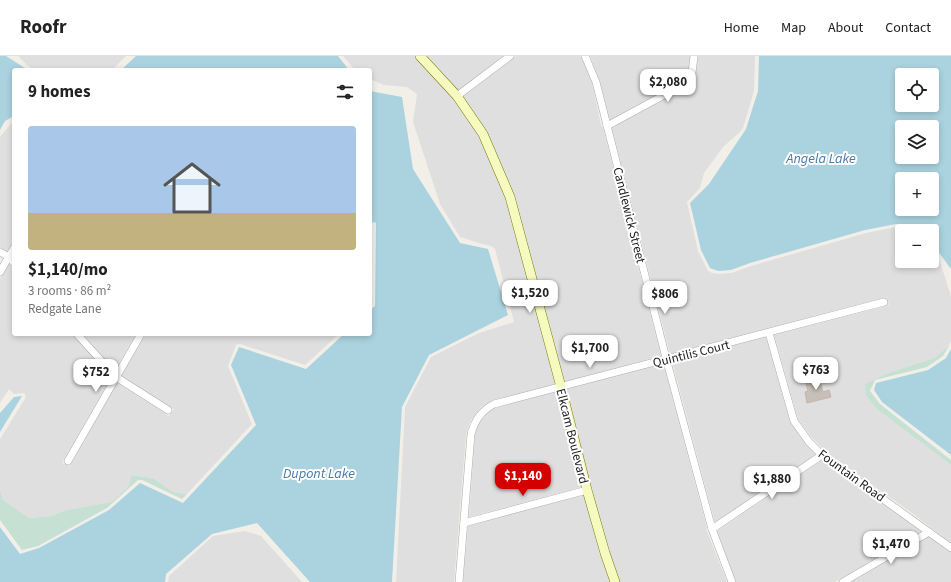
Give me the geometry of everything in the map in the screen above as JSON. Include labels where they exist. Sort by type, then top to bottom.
[{"type":"street","name":"Elkcam Boulevard","points":[[420,56],[457,96],[483,134],[510,197],[587,490],[615,582]]},
{"type":"street","points":[[457,96],[510,56]]},
{"type":"street","name":"Candlewick Street","points":[[585,56],[596,82],[666,358],[712,530],[732,582]]},
{"type":"street","points":[[607,126],[679,87],[692,73],[694,56]]},
{"type":"street","points":[[0,252],[12,261]]},
{"type":"street","points":[[0,272],[12,252]]},
{"type":"street","name":"Quintilis Court","points":[[459,582],[471,434],[474,422],[485,409],[494,404],[884,302]]},
{"type":"street","name":"Fountain Road","points":[[769,333],[794,420],[809,442],[822,455],[909,516],[951,548]]},
{"type":"street","points":[[79,336],[116,377],[168,410]]},
{"type":"street","points":[[68,461],[140,336]]},
{"type":"street","points":[[712,530],[822,455]]},
{"type":"street","points":[[464,523],[587,490]]},
{"type":"street","points":[[843,582],[929,532]]},
{"type":"shaded area","points":[[18,56],[126,56],[114,68],[31,68]]},
{"type":"shaded area","points":[[343,56],[414,56],[454,99],[479,136],[506,198],[556,384],[491,401],[481,407],[470,422],[466,434],[454,582],[396,582],[405,407],[431,357],[479,333],[514,322],[495,249],[491,246],[460,237],[440,204],[413,122],[417,94],[407,87],[384,85],[372,80],[372,68],[353,68]]},
{"type":"shaded area","points":[[426,56],[504,56],[458,91]]},
{"type":"shaded area","points":[[516,56],[580,56],[584,63],[592,83],[601,125],[661,356],[564,382],[514,195],[487,133],[463,97]]},
{"type":"shaded area","points":[[590,56],[690,56],[690,61],[688,71],[676,84],[610,120],[600,81]]},
{"type":"shaded area","points":[[698,56],[755,56],[754,91],[743,128],[723,147],[704,173],[700,188],[687,202],[698,251],[708,271],[718,274],[732,273],[751,266],[866,233],[895,227],[895,268],[939,268],[939,262],[941,265],[951,296],[951,341],[949,346],[934,358],[888,373],[865,385],[878,410],[951,465],[951,543],[912,513],[826,452],[813,439],[798,419],[774,335],[889,305],[887,297],[670,354],[612,128],[681,90],[696,73]]},
{"type":"shaded area","points":[[12,122],[12,244],[7,252],[0,247],[0,137]]},
{"type":"shaded area","points":[[9,264],[12,268],[12,336],[74,336],[111,378],[62,463],[70,466],[117,383],[169,416],[174,409],[121,376],[145,336],[337,336],[305,365],[240,344],[236,345],[228,366],[252,424],[187,494],[173,492],[153,478],[133,475],[128,487],[111,502],[66,510],[51,516],[29,518],[3,500],[0,489],[0,439],[26,397],[24,393],[14,394],[9,389],[0,403],[0,279]]},
{"type":"shaded area","points":[[85,336],[135,336],[115,370]]},
{"type":"shaded area","points":[[766,337],[790,422],[816,455],[715,523],[672,361]]},
{"type":"shaded area","points":[[663,363],[707,528],[706,529],[727,582],[620,582],[609,552],[591,489],[566,389]]},
{"type":"shaded area","points":[[558,391],[582,487],[469,517],[475,434],[478,424],[488,412],[495,408]]},
{"type":"shaded area","points":[[822,460],[922,531],[835,582],[736,582],[717,531]]},
{"type":"shaded area","points":[[584,494],[600,554],[611,582],[463,582],[468,525]]},
{"type":"shaded area","points":[[245,531],[261,536],[302,582],[168,582],[169,576],[213,536]]},
{"type":"shaded area","points":[[928,536],[951,553],[951,582],[851,582]]},
{"type":"green space","points":[[949,346],[943,356],[927,367],[875,380],[870,391],[880,404],[951,460],[951,465],[878,410],[866,395],[865,384],[888,373],[934,358]]},
{"type":"green space","points":[[132,475],[153,478],[173,492],[187,494],[182,499],[142,480],[138,480],[107,508],[38,546],[22,550],[0,520],[0,489],[3,500],[29,518],[51,516],[66,510],[111,502],[128,487]]},
{"type":"water","points":[[0,56],[6,56],[25,68],[12,68],[12,117],[5,121],[0,130]]},
{"type":"water","points":[[136,56],[338,56],[347,68],[123,68]]},
{"type":"water","name":"Angela Lake","points":[[759,56],[951,56],[951,269],[939,253],[939,224],[895,224],[865,230],[750,263],[731,270],[718,271],[710,268],[701,250],[690,203],[709,184],[746,129],[758,91]]},
{"type":"water","name":"Dupont Lake","points":[[372,91],[402,97],[413,169],[460,243],[488,249],[508,315],[429,355],[402,407],[392,582],[310,582],[257,523],[212,534],[166,574],[165,582],[0,582],[0,527],[20,554],[39,548],[109,510],[140,483],[183,503],[256,425],[231,365],[239,347],[306,369],[342,336],[372,336],[372,308],[375,306],[376,223],[372,222]]},
{"type":"water","points":[[951,349],[951,455],[882,402],[874,390],[876,383],[928,370],[946,358]]},
{"type":"water","points":[[22,396],[0,432],[0,413],[14,397]]},
{"type":"building","points":[[819,377],[823,392],[829,390],[831,397],[807,403],[805,392],[808,391],[805,380]]}]
